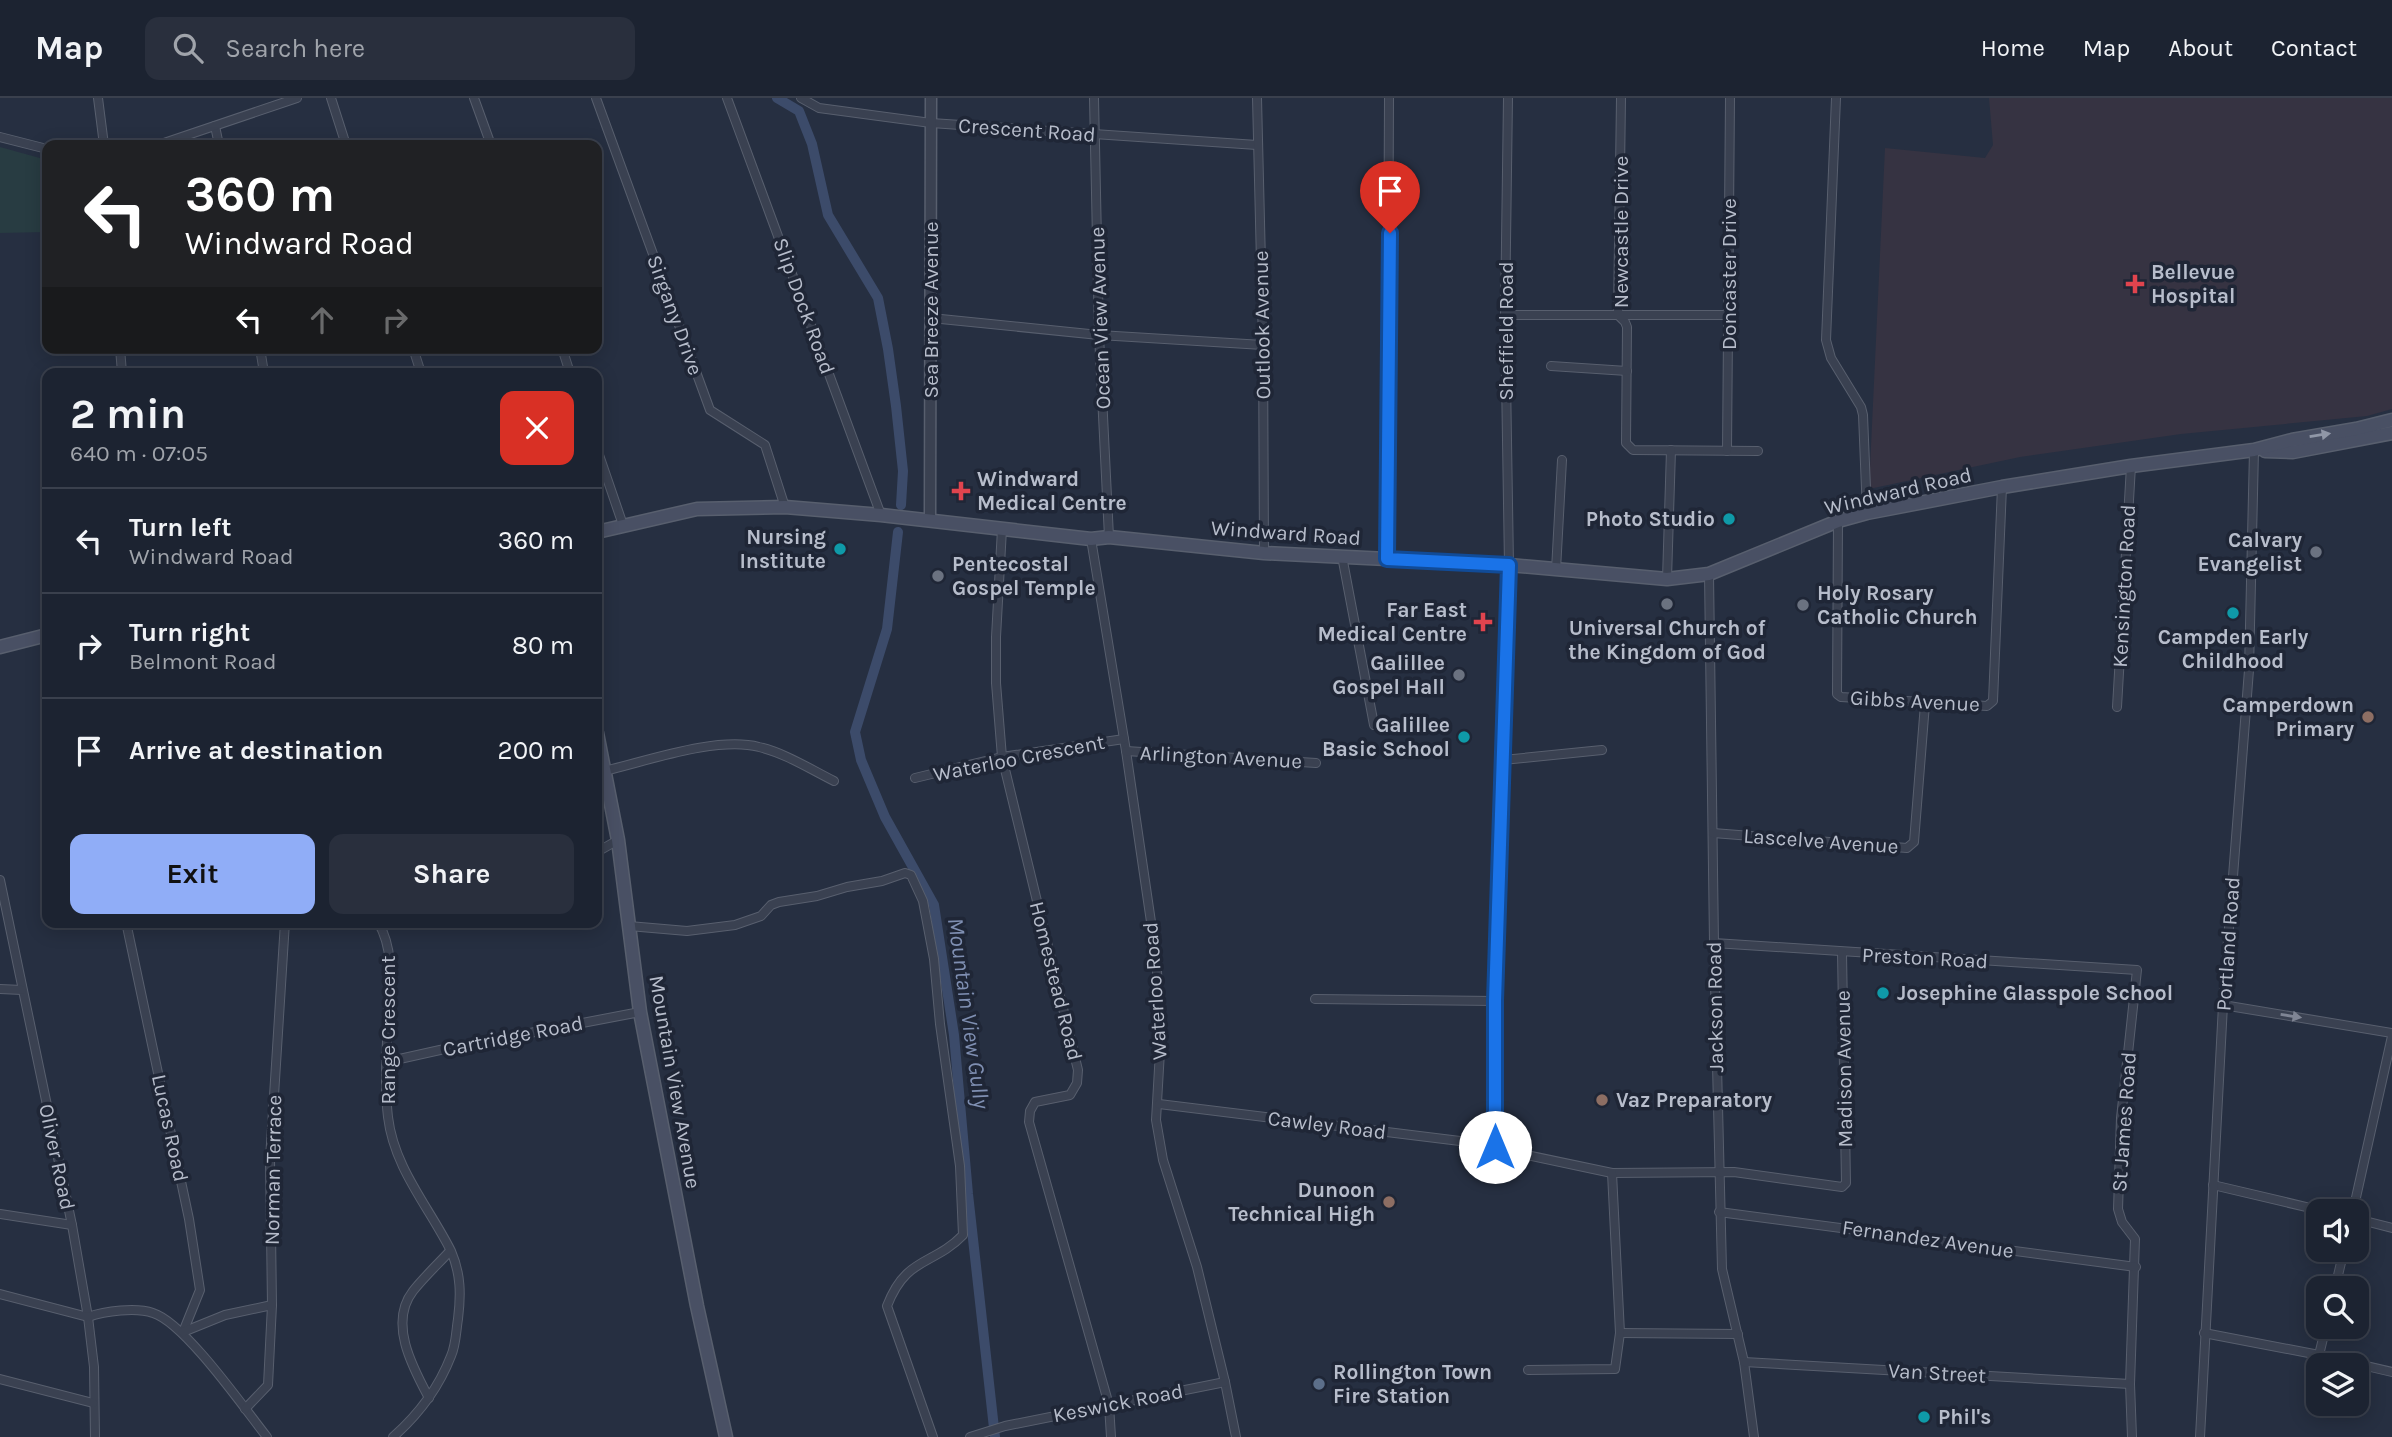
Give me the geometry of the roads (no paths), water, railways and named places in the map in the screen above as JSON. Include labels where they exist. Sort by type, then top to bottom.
[{"type":"main road","name":"Windward Road","points":[[602,531],[697,509],[785,507],[1090,539],[1109,537],[1264,553],[1509,565],[1667,579],[1709,574],[1838,521],[1867,513],[2131,466],[2254,450],[2392,420]]},
{"type":"main road","name":"Windward Road","points":[[2254,450],[2293,452],[2392,433]]},
{"type":"main road","points":[[0,647],[42,636]]},
{"type":"main road","name":"Mountain View Avenue","points":[[602,760],[618,841],[640,1012],[697,1306],[726,1437]]},
{"type":"street","points":[[99,98],[103,140]]},
{"type":"street","points":[[173,140],[297,98]]},
{"type":"street","points":[[331,98],[344,140]]},
{"type":"street","points":[[474,98],[489,140]]},
{"type":"street","name":"Sirgany Drive","points":[[596,98],[710,410],[765,446],[785,507]]},
{"type":"street","name":"Crescent Road","points":[[801,98],[819,108],[931,123],[1257,145]]},
{"type":"street","name":"Sea Breeze Avenue","points":[[930,521],[931,98]]},
{"type":"street","name":"Ocean View Avenue","points":[[1094,98],[1109,537]]},
{"type":"street","name":"Outlook Avenue","points":[[1257,98],[1263,345],[1264,553]]},
{"type":"street","points":[[1387,559],[1390,98]]},
{"type":"street","name":"Sheffield Road","points":[[1495,1147],[1495,1001],[1509,565],[1505,315],[1508,98]]},
{"type":"street","name":"Newcastle Drive","points":[[1621,98],[1618,315],[1627,327],[1626,443],[1633,450],[1671,450]]},
{"type":"street","name":"Doncaster Drive","points":[[1727,451],[1730,98]]},
{"type":"street","points":[[1836,98],[1826,340],[1831,358],[1861,407],[1863,415],[1867,513]]},
{"type":"street","name":"Slip Dock Road","points":[[728,101],[881,515]]},
{"type":"street","points":[[215,126],[218,140]]},
{"type":"street","points":[[0,137],[42,148]]},
{"type":"street","points":[[1505,315],[1729,315]]},
{"type":"street","points":[[931,318],[1100,335],[1263,345]]},
{"type":"street","points":[[1551,366],[1627,371]]},
{"type":"street","points":[[1667,579],[1671,450],[1758,451]]},
{"type":"street","name":"Portland Road","points":[[2200,1437],[2223,1005],[2249,670],[2254,450]]},
{"type":"street","points":[[1556,570],[1562,460]]},
{"type":"street","points":[[602,463],[624,524]]},
{"type":"street","name":"Kensington Road","points":[[2117,707],[2131,466]]},
{"type":"street","name":"Gibbs Avenue","points":[[1838,521],[1837,694],[1841,697],[1925,704],[1987,706],[1993,701],[2002,487]]},
{"type":"street","name":"Homestead Road","points":[[1003,529],[996,637],[996,683],[1002,757],[1078,1070],[1077,1083],[1070,1095],[1035,1102],[1030,1111],[1029,1122],[1109,1405],[1111,1437]]},
{"type":"street","name":"Waterloo Road","points":[[1090,539],[1124,738],[1156,956],[1161,1034],[1156,1120],[1163,1160],[1197,1267],[1236,1437]]},
{"type":"street","points":[[1342,556],[1374,725]]},
{"type":"street","name":"Jackson Road","points":[[1709,574],[1719,1212],[1722,1269],[1744,1362],[1754,1437]]},
{"type":"street","name":"Lascelve Avenue","points":[[1713,833],[1907,848],[1911,846],[1914,842],[1925,704]]},
{"type":"street","name":"Waterloo Crescent","points":[[915,778],[1002,757],[1124,738]]},
{"type":"street","points":[[604,771],[718,745],[743,744],[762,747],[834,781]]},
{"type":"street","points":[[1503,760],[1602,750]]},
{"type":"street","name":"Arlington Avenue","points":[[1126,751],[1316,763]]},
{"type":"street","points":[[602,849],[618,841]]},
{"type":"street","points":[[629,926],[687,932],[735,925],[761,915],[771,905],[779,902],[817,896],[905,873],[911,875],[927,916],[960,1166],[963,1235],[956,1242],[911,1268],[897,1283],[887,1306],[933,1437]]},
{"type":"street","name":"Oliver Road","points":[[0,880],[72,1225],[88,1317],[94,1367],[95,1437]]},
{"type":"street","name":"Lucas Road","points":[[127,928],[189,1219],[200,1290],[183,1332]]},
{"type":"street","name":"Norman Terrace","points":[[245,1409],[268,1385],[272,1305],[270,1158],[285,928]]},
{"type":"street","name":"Range Crescent","points":[[381,928],[391,960],[386,1062],[388,1119],[404,1172],[450,1251],[460,1276],[460,1303],[452,1354],[429,1398],[393,1437]]},
{"type":"street","name":"Preston Road","points":[[1714,943],[2137,970]]},
{"type":"street","name":"Madison Avenue","points":[[1842,953],[1844,1186]]},
{"type":"street","name":"St James Road","points":[[2132,1437],[2130,1384],[2135,1239],[2122,1222],[2118,1209],[2122,1118],[2137,970]]},
{"type":"street","points":[[0,989],[23,990]]},
{"type":"street","points":[[1315,999],[1495,1001]]},
{"type":"street","points":[[2223,1005],[2392,1035],[2356,1199]]},
{"type":"street","name":"Cartridge Road","points":[[386,1062],[640,1012]]},
{"type":"street","name":"Cawley Road","points":[[1159,1104],[1495,1147],[1612,1173],[1718,1171],[1844,1186]]},
{"type":"street","points":[[1528,1370],[1615,1369],[1620,1333],[1612,1173]]},
{"type":"street","points":[[2213,1185],[2306,1207]]},
{"type":"street","name":"Fernandez Avenue","points":[[1719,1212],[2136,1267]]},
{"type":"street","points":[[0,1214],[72,1225]]},
{"type":"street","points":[[2369,1222],[2392,1228]]},
{"type":"street","points":[[429,1398],[409,1356],[402,1318],[412,1292],[450,1251]]},
{"type":"street","points":[[0,1294],[88,1317],[123,1310],[151,1312],[183,1332],[267,1437]]},
{"type":"street","points":[[183,1332],[225,1315],[272,1305]]},
{"type":"street","points":[[1620,1333],[1738,1334]]},
{"type":"street","points":[[2204,1333],[2309,1353]]},
{"type":"street","name":"Van Street","points":[[1744,1362],[2130,1384]]},
{"type":"street","points":[[2369,1366],[2392,1371]]},
{"type":"street","points":[[0,1379],[93,1403]]},
{"type":"street","name":"Keswick Road","points":[[970,1437],[1005,1426],[1225,1382]]},
{"type":"waterway","name":"Mountain View Gully","points":[[777,98],[799,111],[812,144],[828,215],[878,298],[896,406],[903,471],[901,505]]},
{"type":"waterway","name":"Mountain View Gully","points":[[898,532],[887,629],[855,732],[861,760],[885,817],[934,905],[954,1035],[968,1194],[995,1437]]},
{"type":"place","name":"Bellevue Hospital","points":[[2135,284]]},
{"type":"place","name":"Windward Medical Centre","points":[[961,491]]},
{"type":"place","name":"Photo Studio","points":[[1729,519]]},
{"type":"place","name":"Nursing Institute","points":[[840,549]]},
{"type":"place","name":"Calvary Evangelist","points":[[2316,552]]},
{"type":"place","name":"Pentecostal Gospel Temple","points":[[938,576]]},
{"type":"place","name":"Universal Church of the Kingdom of God","points":[[1667,604]]},
{"type":"place","name":"Holy Rosary Catholic Church","points":[[1803,605]]},
{"type":"place","name":"Campden Early Childhood","points":[[2233,613]]},
{"type":"place","name":"Far East Medical Centre","points":[[1483,622]]},
{"type":"place","name":"Galillee Gospel Hall","points":[[1459,675]]},
{"type":"place","name":"Camperdown Primary","points":[[2368,717]]},
{"type":"place","name":"Galillee Basic School","points":[[1464,737]]},
{"type":"place","name":"Josephine Glasspole School","points":[[1883,993]]},
{"type":"place","name":"Vaz Preparatory","points":[[1602,1100]]},
{"type":"place","name":"Dunoon Technical High","points":[[1389,1202]]},
{"type":"place","name":"Rollington Town Fire Station","points":[[1319,1384]]},
{"type":"place","name":"Phil's","points":[[1924,1417]]}]
